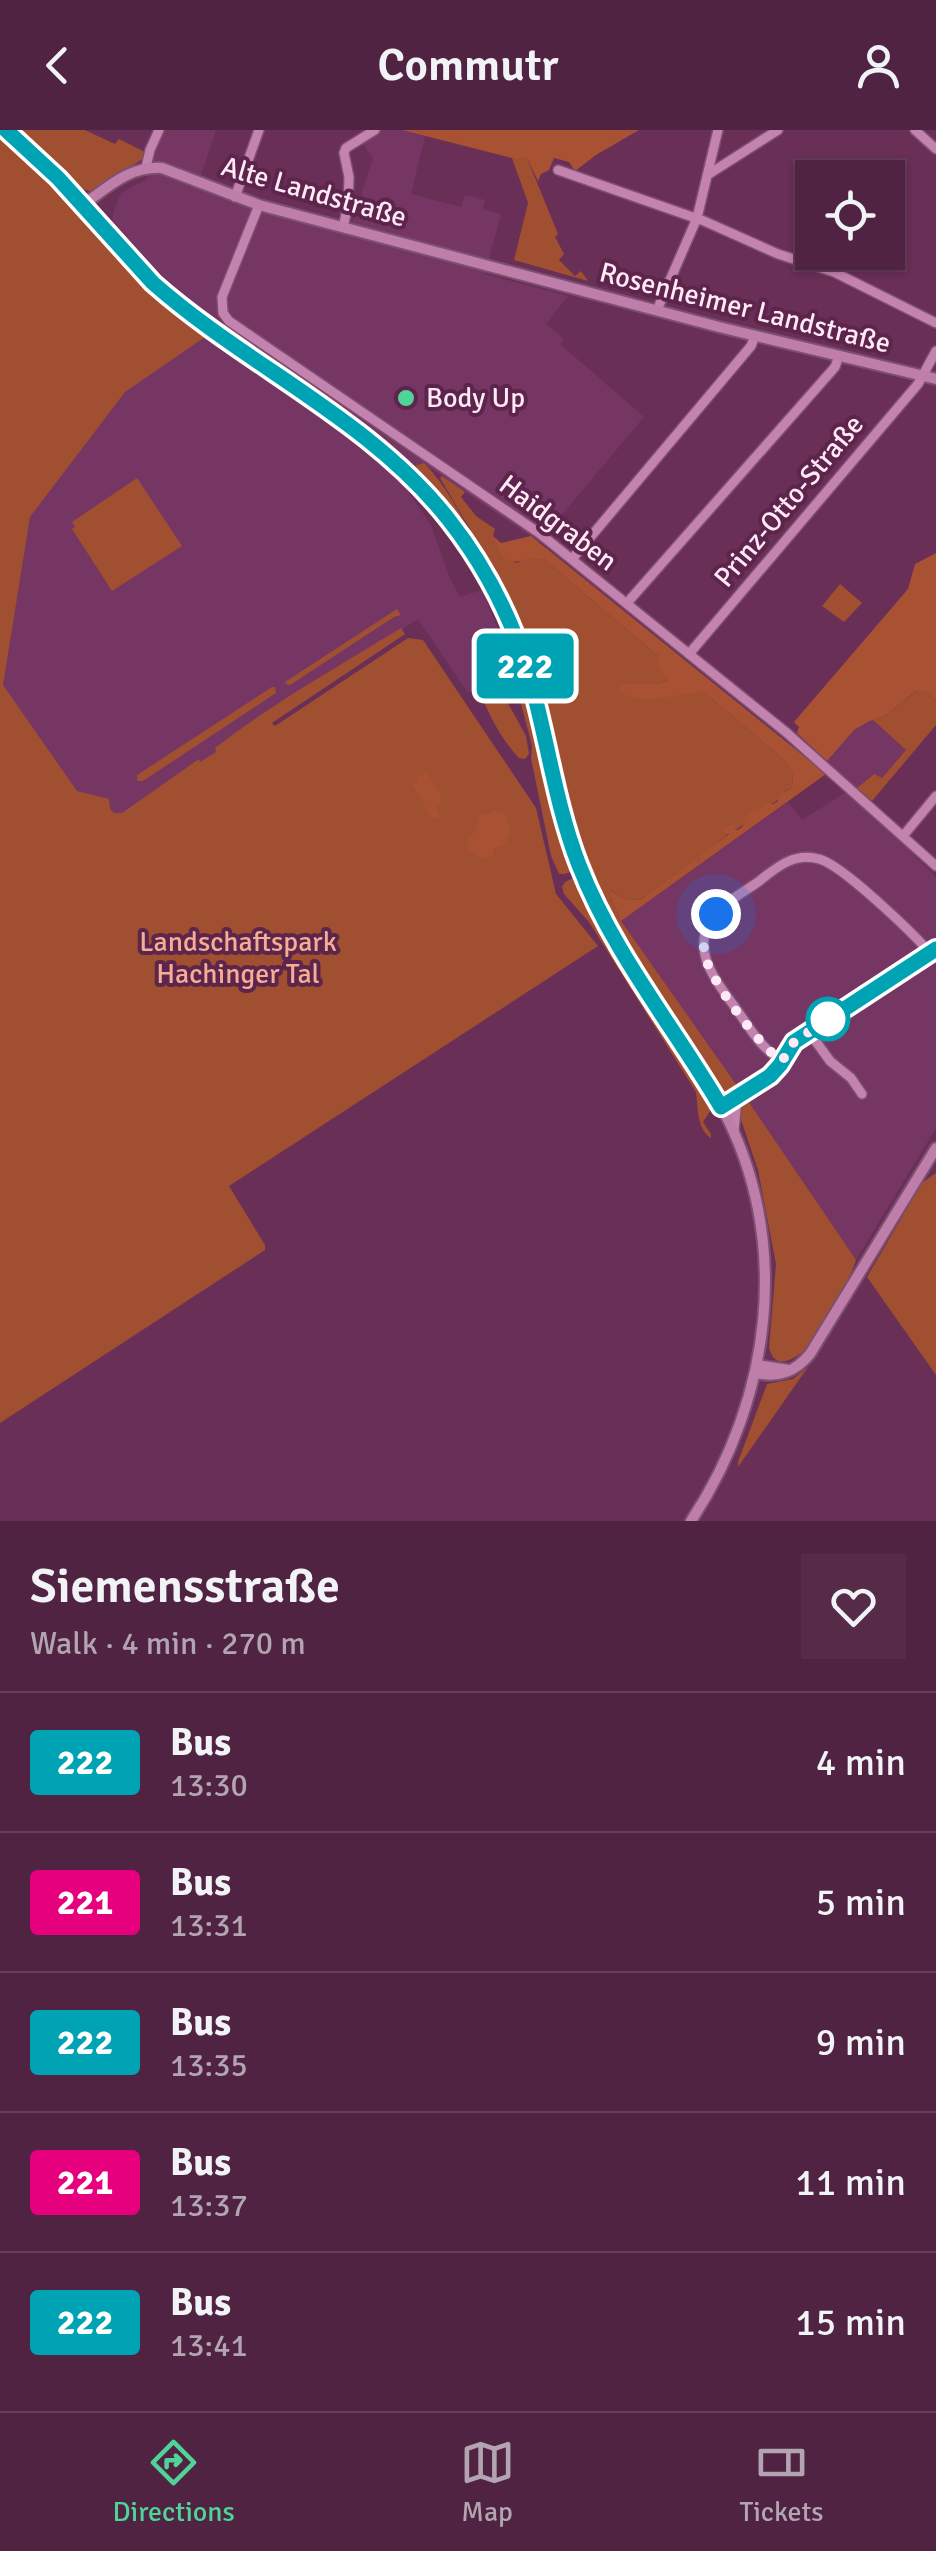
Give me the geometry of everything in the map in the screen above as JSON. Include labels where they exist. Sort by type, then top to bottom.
[{"type":"main road","points":[[28,148],[168,296],[365,438],[423,490],[460,534],[492,585],[530,679],[565,826],[587,886],[611,934],[721,1107],[744,1158],[754,1193],[766,1271],[756,1369],[728,1456],[691,1521]]},
{"type":"main road","name":"Alte Landstraße","points":[[146,167],[172,170],[259,205],[543,279]]},
{"type":"main road","points":[[83,205],[116,180],[146,167]]},
{"type":"main road","name":"Rosenheimer Landstraße","points":[[543,279],[936,380]]},
{"type":"main road","points":[[750,1397],[771,1376],[800,1365],[810,1354],[936,1138]]},
{"type":"main road","points":[[910,1186],[936,1148]]},
{"type":"main road","points":[[756,1369],[790,1370]]},
{"type":"main road","points":[[756,1369],[771,1376]]},
{"type":"street","points":[[146,167],[159,130]]},
{"type":"street","points":[[234,197],[259,130]]},
{"type":"street","points":[[342,227],[350,178],[344,153],[376,130]]},
{"type":"street","points":[[657,310],[697,218],[718,130]]},
{"type":"street","points":[[709,174],[778,130]]},
{"type":"street","points":[[915,130],[936,148]]},
{"type":"street","points":[[558,170],[697,218],[778,254],[845,277],[936,322]]},
{"type":"street","name":"Haidgraben","points":[[259,205],[222,297],[229,322],[572,559],[798,743],[936,866]]},
{"type":"street","points":[[572,559],[751,346],[755,336]]},
{"type":"street","name":"Prinz-Otto-Straße","points":[[690,654],[880,429],[922,376],[936,351]]},
{"type":"street","points":[[627,603],[835,367],[838,356]]},
{"type":"street","points":[[903,836],[936,796]]},
{"type":"street","points":[[721,1107],[770,1076],[782,1061],[794,1042],[933,951],[857,884],[828,862],[814,858],[799,857],[779,866],[716,914],[708,926],[704,951],[711,972],[759,1042],[782,1061]]},
{"type":"street","points":[[809,1032],[862,1094]]},
{"type":"street","points":[[734,1134],[736,1099]]},
{"type":"shaded area","points":[[164,130],[216,130],[201,175],[261,199],[352,223],[373,158],[361,141],[379,130],[425,136],[411,194],[461,207],[465,195],[485,200],[483,209],[501,214],[485,274],[568,296],[546,324],[564,339],[560,344],[644,417],[539,542],[424,464],[399,478],[431,525],[460,597],[482,590],[513,665],[468,693],[418,619],[101,828],[1,686],[30,517],[126,387],[201,308],[154,268],[112,220],[121,193],[147,179]]},
{"type":"shaded area","points":[[402,130],[639,130],[575,171],[569,162],[554,158],[538,181],[527,158],[512,158]]},
{"type":"shaded area","points":[[493,536],[501,543],[531,536],[826,774],[621,921],[609,889],[624,899],[640,900],[692,862],[699,862],[702,854],[729,834],[723,828],[735,824],[735,830],[740,829],[745,817],[755,809],[767,802],[777,802],[780,794],[792,788],[793,774],[782,758],[705,693],[637,699],[618,690],[622,684],[668,681],[659,667],[658,656],[545,560],[504,559]]},
{"type":"shaded area","points":[[936,553],[936,701],[926,691],[916,691],[885,716],[854,730],[827,761],[797,733],[799,727],[794,722],[908,589],[915,564]]},
{"type":"shaded area","points":[[873,720],[906,750],[881,779],[873,774],[857,788],[827,761],[854,730]]},
{"type":"shaded area","points":[[423,774],[428,774],[441,794],[435,807],[440,818],[433,819],[411,783],[418,783]]},
{"type":"shaded area","points":[[848,791],[914,851],[913,855],[936,877],[936,1128],[856,1260],[621,921],[788,802],[802,820]]},
{"type":"shaded area","points":[[504,812],[511,833],[505,844],[482,858],[467,849],[468,837],[476,830],[480,814]]},
{"type":"green space","name":"Landschaftspark Hachinger Tal","points":[[0,130],[85,130],[115,144],[119,139],[143,151],[143,159],[91,191],[67,180],[33,144],[25,153],[77,207],[107,247],[187,325],[205,337],[125,392],[30,517],[3,685],[77,791],[109,799],[110,809],[122,813],[199,759],[200,762],[216,752],[215,748],[306,685],[401,628],[405,634],[272,723],[275,726],[408,638],[423,640],[536,808],[556,894],[598,946],[229,1186],[265,1250],[0,1423]]},
{"type":"green space","points":[[512,158],[527,158],[558,234],[555,237],[564,254],[559,260],[575,276],[581,271],[588,281],[514,260],[528,203]]},
{"type":"green space","points":[[199,311],[356,421],[411,467],[424,463],[449,495],[483,556],[406,469],[196,314]]},
{"type":"green space","points":[[442,476],[465,492],[461,497],[476,516],[495,529],[493,536],[516,563],[533,557],[545,560],[658,656],[668,681],[656,684],[705,693],[782,758],[793,774],[792,788],[778,800],[735,830],[735,825],[699,862],[691,863],[640,900],[624,899],[611,890],[621,921],[740,1090],[724,1092],[616,930],[579,849],[523,632]]},
{"type":"green space","points":[[137,478],[182,546],[112,591],[72,529],[72,522]]},
{"type":"green space","points":[[840,584],[862,603],[844,622],[822,606]]},
{"type":"green space","points":[[397,609],[401,615],[286,684],[285,682]]},
{"type":"green space","points":[[493,676],[526,736],[529,754],[525,759],[519,758],[506,742],[478,686]]},
{"type":"green space","points":[[272,687],[276,693],[143,781],[137,781],[137,775]]},
{"type":"green space","points":[[919,689],[936,701],[936,725],[872,801],[857,788],[874,774],[882,778],[906,750],[873,720],[885,716]]},
{"type":"green space","points":[[528,690],[560,827],[575,871],[564,874],[559,874],[551,856],[531,758],[532,746],[518,692]]},
{"type":"green space","points":[[577,876],[594,918],[712,1108],[703,1122],[711,1138],[701,1124],[696,1092],[589,922],[564,894],[565,882]]},
{"type":"green space","points":[[746,1098],[856,1260],[819,1333],[798,1356],[786,1361],[774,1359],[769,1348],[776,1264],[758,1170],[740,1117]]},
{"type":"green space","points":[[936,1173],[936,1375],[867,1277],[922,1183]]},
{"type":"green space","points":[[808,1367],[738,1467],[767,1384],[793,1379]]},
{"type":"tunnel","points":[[6,130],[28,148]]},
{"type":"bus line","name":"222","points":[[6,130],[58,178],[153,283],[365,438],[438,506],[468,546],[515,634],[530,679],[565,826],[587,886],[611,934],[721,1107],[770,1076],[794,1042],[936,949]]},
{"type":"place","name":"Body Up","points":[[406,398]]},
{"type":"route","points":[[716,914],[704,938],[706,963],[765,1049],[782,1061],[794,1042],[828,1019]]}]
